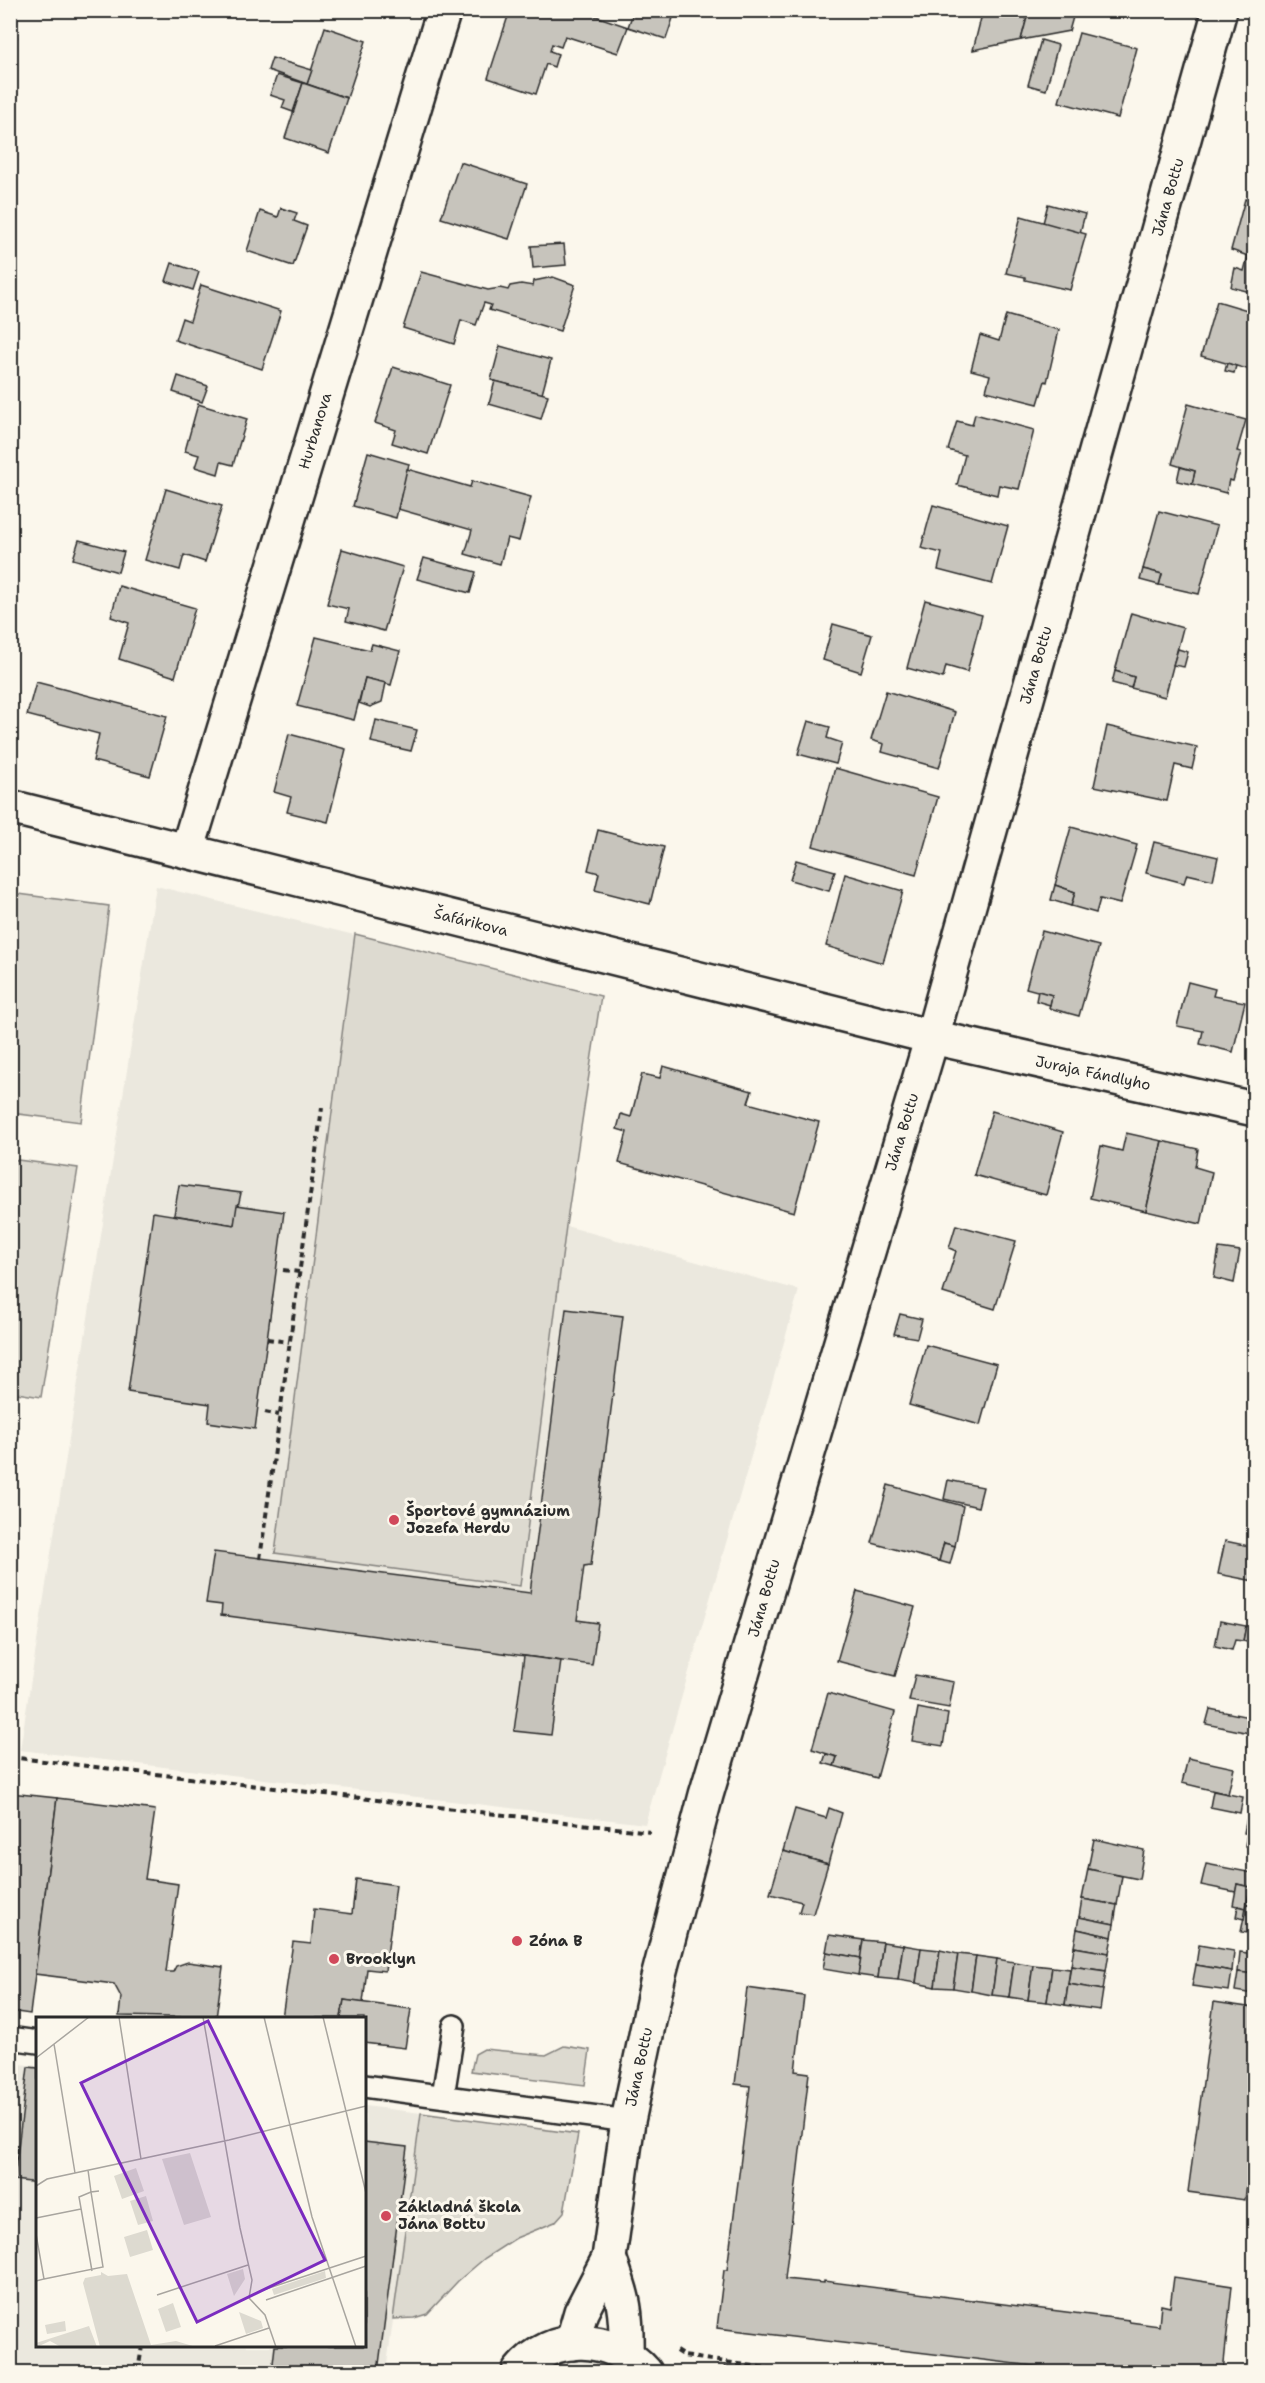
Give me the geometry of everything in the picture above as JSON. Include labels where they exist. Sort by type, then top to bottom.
[{"type":"street","name":"Hurbanova","points":[[187,851],[444,10]]},
{"type":"street","name":"Jána Bottu","points":[[572,2343],[581,2312],[609,2258],[628,2121],[658,1978],[706,1796],[932,1037],[1220,10]]},
{"type":"street","name":"Šafárikova","points":[[10,807],[932,1037]]},
{"type":"street","name":"Juraja Fándlyho","points":[[932,1037],[1254,1109]]},
{"type":"street","name":"Jána Bottu","points":[[609,2258],[623,2297],[636,2364]]},
{"type":"street","name":"Jána Bottu","points":[[519,2373],[540,2353],[572,2343],[590,2342],[615,2348],[636,2364]]},
{"type":"lane","points":[[443,2096],[454,2026]]},
{"type":"lane","points":[[10,2038],[36,2042]]},
{"type":"lane","points":[[366,2085],[628,2121]]},
{"type":"path","points":[[260,1559],[322,1108]]},
{"type":"path","points":[[283,1270],[299,1272]]},
{"type":"path","points":[[267,1339],[289,1342]]},
{"type":"path","points":[[265,1412],[279,1415]]},
{"type":"path","points":[[10,1757],[650,1832]]},
{"type":"path","points":[[138,2373],[142,2347]]},
{"type":"path","points":[[675,2350],[684,2356],[795,2373]]},
{"type":"path","points":[[725,2373],[726,2363]]},
{"type":"shaded area","name":"Športové gymnázium Jozefa Herdu","points":[[156,886],[601,996],[566,1226],[799,1290],[645,1824],[20,1750]]},
{"type":"shaded area","points":[[11,893],[109,906],[81,1122],[11,1113]]},
{"type":"shaded area","points":[[355,934],[601,996],[566,1226],[520,1586],[275,1553]]},
{"type":"shaded area","points":[[10,1159],[78,1168],[41,1397],[11,1392]]},
{"type":"shaded area","points":[[564,2046],[590,2050],[585,2085],[471,2071],[475,2054],[484,2049],[546,2055]]},
{"type":"shaded area","name":"Základná škola Jána Bottu","points":[[10,2063],[36,2066],[36,2347],[366,2347],[366,2106],[421,2113],[386,2372],[11,2372]]},
{"type":"shaded area","points":[[421,2113],[578,2134],[564,2212],[555,2222],[516,2238],[485,2258],[458,2281],[427,2314],[414,2318],[393,2319]]},
{"type":"building","points":[[510,10],[578,10],[628,27],[618,53],[565,36],[561,47],[552,44],[550,51],[558,54],[554,67],[546,64],[536,94],[488,78]]},
{"type":"building","points":[[634,10],[650,10],[673,18],[666,39],[628,27]]},
{"type":"building","points":[[983,10],[1029,10],[1021,40],[973,50]]},
{"type":"building","points":[[1029,10],[1075,10],[1069,31],[1021,40]]},
{"type":"building","points":[[325,27],[366,41],[347,98],[307,84]]},
{"type":"building","points":[[1079,33],[1137,48],[1118,118],[1059,102]]},
{"type":"building","points":[[10,35],[17,37],[10,55]]},
{"type":"building","points":[[1041,40],[1058,45],[1046,90],[1028,85]]},
{"type":"building","points":[[272,58],[312,70],[307,84],[268,70]]},
{"type":"building","points":[[277,75],[303,83],[293,112],[282,108],[285,100],[270,95]]},
{"type":"building","points":[[303,83],[347,98],[329,153],[285,138]]},
{"type":"building","points":[[460,162],[527,184],[509,239],[441,218]]},
{"type":"building","points":[[1245,199],[1254,202],[1254,293],[1231,287],[1235,268],[1244,271],[1248,256],[1231,250]]},
{"type":"building","points":[[1048,204],[1085,214],[1080,233],[1043,223]]},
{"type":"building","points":[[281,208],[297,213],[294,221],[307,226],[293,266],[247,251],[260,211],[278,217]]},
{"type":"building","points":[[1021,216],[1086,234],[1070,290],[1025,280],[1025,277],[1006,273]]},
{"type":"building","points":[[564,244],[566,265],[533,268],[531,246]]},
{"type":"building","points":[[172,263],[199,272],[193,290],[166,281]]},
{"type":"building","points":[[421,272],[488,290],[500,288],[508,290],[510,286],[521,284],[533,286],[534,281],[553,277],[575,285],[560,331],[489,310],[491,305],[484,303],[476,325],[461,320],[454,344],[403,328]]},
{"type":"building","points":[[201,285],[281,311],[262,369],[175,340],[182,318],[190,321]]},
{"type":"building","points":[[1217,301],[1254,312],[1254,371],[1201,356]]},
{"type":"building","points":[[1006,315],[1059,330],[1047,382],[1045,381],[1038,404],[986,391],[990,375],[971,370],[980,335],[999,341]]},
{"type":"building","points":[[500,346],[551,360],[542,394],[491,380]]},
{"type":"building","points":[[1227,363],[1236,366],[1234,373],[1225,371]]},
{"type":"building","points":[[393,367],[450,385],[428,454],[392,443],[396,430],[375,423]]},
{"type":"building","points":[[178,376],[208,386],[202,402],[173,392]]},
{"type":"building","points":[[495,381],[548,395],[541,419],[489,404]]},
{"type":"building","points":[[198,404],[247,419],[233,465],[221,462],[218,474],[195,467],[199,455],[185,451]]},
{"type":"building","points":[[1188,404],[1246,420],[1237,451],[1241,452],[1233,481],[1229,480],[1226,493],[1192,484],[1195,471],[1172,464]]},
{"type":"building","points":[[975,414],[1034,430],[1019,489],[999,485],[997,495],[957,485],[965,455],[948,450],[957,421],[972,425]]},
{"type":"building","points":[[368,452],[409,464],[396,518],[353,506]]},
{"type":"building","points":[[1180,467],[1195,471],[1192,484],[1177,481]]},
{"type":"building","points":[[407,469],[470,487],[472,481],[531,497],[519,541],[507,538],[500,564],[465,554],[472,530],[398,509]]},
{"type":"building","points":[[166,489],[222,506],[205,562],[184,555],[180,570],[145,560]]},
{"type":"building","points":[[933,505],[1008,526],[992,584],[938,570],[942,553],[921,548]]},
{"type":"building","points":[[1159,511],[1217,526],[1199,594],[1159,585],[1162,574],[1143,569]]},
{"type":"building","points":[[79,540],[124,552],[118,572],[73,559]]},
{"type":"building","points":[[342,549],[403,567],[384,631],[346,621],[349,609],[327,604]]},
{"type":"building","points":[[424,558],[476,572],[470,593],[417,579]]},
{"type":"building","points":[[1143,569],[1162,574],[1159,585],[1140,580]]},
{"type":"building","points":[[119,586],[195,608],[175,677],[119,659],[129,623],[111,617]]},
{"type":"building","points":[[925,600],[982,615],[967,672],[946,666],[943,678],[907,668]]},
{"type":"building","points":[[1131,613],[1183,628],[1165,697],[1131,688],[1134,677],[1115,671]]},
{"type":"building","points":[[833,624],[872,635],[861,672],[823,660]]},
{"type":"building","points":[[316,637],[370,650],[372,644],[400,651],[391,685],[365,678],[354,720],[297,706]]},
{"type":"building","points":[[1178,649],[1188,652],[1184,667],[1173,665]]},
{"type":"building","points":[[1115,671],[1134,677],[1131,688],[1112,683]]},
{"type":"building","points":[[365,678],[386,683],[382,702],[370,707],[359,703]]},
{"type":"building","points":[[36,682],[167,716],[150,776],[93,761],[99,734],[27,715]]},
{"type":"building","points":[[886,691],[955,712],[939,768],[882,752],[884,744],[871,740]]},
{"type":"building","points":[[376,720],[417,730],[411,751],[371,742]]},
{"type":"building","points":[[808,721],[830,727],[827,738],[842,743],[836,764],[798,754]]},
{"type":"building","points":[[1107,726],[1197,747],[1192,769],[1175,765],[1167,801],[1094,786]]},
{"type":"building","points":[[289,734],[346,749],[328,822],[287,812],[291,797],[274,792]]},
{"type":"building","points":[[835,768],[938,797],[916,875],[813,846]]},
{"type":"building","points":[[1071,827],[1137,845],[1120,904],[1100,899],[1096,913],[1071,906],[1075,892],[1055,885]]},
{"type":"building","points":[[598,830],[664,847],[650,904],[595,890],[599,873],[588,870]]},
{"type":"building","points":[[1154,842],[1218,857],[1213,880],[1187,874],[1184,883],[1146,873]]},
{"type":"building","points":[[796,860],[835,871],[829,891],[790,880]]},
{"type":"building","points":[[845,874],[903,891],[883,963],[826,946]]},
{"type":"building","points":[[1055,885],[1075,892],[1071,906],[1051,900]]},
{"type":"building","points":[[1042,931],[1099,946],[1079,1016],[1049,1008],[1052,995],[1026,988]]},
{"type":"building","points":[[1188,982],[1215,989],[1213,996],[1245,1002],[1233,1052],[1200,1044],[1203,1031],[1177,1026]]},
{"type":"building","points":[[1038,991],[1052,995],[1050,1005],[1036,1001]]},
{"type":"building","points":[[1254,1038],[1254,1073],[1248,1072]]},
{"type":"building","points":[[663,1066],[752,1091],[748,1103],[819,1122],[794,1212],[619,1163],[627,1132],[617,1129],[621,1114],[631,1117],[642,1074],[660,1078]]},
{"type":"building","points":[[992,1111],[1063,1132],[1046,1195],[974,1175]]},
{"type":"building","points":[[1126,1133],[1162,1141],[1146,1211],[1090,1198],[1101,1146],[1122,1151]]},
{"type":"building","points":[[1162,1141],[1198,1149],[1195,1167],[1212,1172],[1201,1224],[1146,1211]]},
{"type":"building","points":[[179,1185],[241,1193],[234,1225],[174,1215]]},
{"type":"building","points":[[237,1205],[284,1212],[255,1429],[208,1422],[210,1404],[128,1392],[153,1212],[234,1225]]},
{"type":"building","points":[[956,1225],[1016,1241],[995,1309],[943,1293],[956,1251],[949,1248]]},
{"type":"building","points":[[1219,1248],[1240,1251],[1234,1283],[1214,1278]]},
{"type":"building","points":[[566,1309],[623,1316],[591,1565],[584,1566],[577,1620],[598,1623],[592,1665],[221,1615],[222,1605],[206,1603],[214,1552],[530,1593]]},
{"type":"building","points":[[900,1314],[922,1319],[917,1338],[894,1334]]},
{"type":"building","points":[[926,1345],[997,1364],[980,1425],[909,1405]]},
{"type":"building","points":[[948,1480],[983,1487],[978,1507],[944,1499]]},
{"type":"building","points":[[888,1485],[963,1506],[955,1546],[944,1543],[939,1561],[872,1543]]},
{"type":"building","points":[[1225,1541],[1254,1547],[1254,1581],[1218,1574]]},
{"type":"building","points":[[944,1543],[955,1546],[950,1564],[939,1561]]},
{"type":"building","points":[[857,1591],[915,1607],[895,1676],[837,1661]]},
{"type":"building","points":[[1220,1621],[1246,1626],[1243,1641],[1235,1640],[1232,1650],[1215,1646]]},
{"type":"building","points":[[1246,1626],[1254,1628],[1254,1644],[1243,1641]]},
{"type":"building","points":[[524,1656],[561,1661],[551,1735],[514,1731]]},
{"type":"building","points":[[915,1675],[954,1682],[949,1708],[909,1701]]},
{"type":"building","points":[[828,1693],[895,1712],[877,1778],[834,1766],[837,1757],[812,1749]]},
{"type":"building","points":[[918,1708],[948,1714],[943,1746],[912,1741]]},
{"type":"building","points":[[1210,1709],[1254,1718],[1254,1734],[1206,1724]]},
{"type":"building","points":[[826,1754],[837,1757],[834,1766],[823,1763]]},
{"type":"building","points":[[1188,1758],[1234,1768],[1228,1794],[1182,1783]]},
{"type":"building","points":[[1213,1791],[1243,1797],[1240,1813],[1210,1807]]},
{"type":"building","points":[[10,1793],[57,1798],[30,2014],[10,2011]]},
{"type":"building","points":[[57,1798],[155,1810],[145,1879],[178,1884],[166,1972],[173,1972],[176,1966],[188,1962],[223,1967],[216,2017],[119,2016],[121,1997],[114,1984],[35,1974]]},
{"type":"building","points":[[829,1808],[842,1813],[828,1864],[783,1851],[795,1809],[826,1818]]},
{"type":"building","points":[[1248,1812],[1254,1813],[1254,1835],[1244,1833]]},
{"type":"building","points":[[1247,1833],[1254,1835],[1254,1848],[1245,1846]]},
{"type":"building","points":[[1094,1839],[1144,1850],[1139,1879],[1088,1869]]},
{"type":"building","points":[[783,1851],[828,1864],[813,1914],[799,1912],[802,1902],[770,1894]]},
{"type":"building","points":[[1206,1864],[1253,1873],[1250,1887],[1237,1884],[1236,1892],[1201,1885]]},
{"type":"building","points":[[1088,1869],[1122,1876],[1117,1905],[1082,1899]]},
{"type":"building","points":[[1254,1873],[1254,1934],[1241,1932]]},
{"type":"building","points":[[356,1879],[396,1885],[385,1971],[367,1969],[363,2003],[344,2000],[341,2017],[282,2017],[293,1942],[311,1944],[314,1909],[352,1914]]},
{"type":"building","points":[[1237,1884],[1250,1887],[1246,1908],[1233,1905]]},
{"type":"building","points":[[1082,1899],[1117,1905],[1114,1924],[1079,1917]]},
{"type":"building","points":[[1238,1906],[1246,1908],[1244,1919],[1236,1917]]},
{"type":"building","points":[[1079,1917],[1114,1924],[1112,1937],[1077,1929]]},
{"type":"building","points":[[1077,1929],[1112,1937],[1109,1953],[1074,1947]]},
{"type":"building","points":[[829,1935],[863,1940],[861,1958],[826,1952]]},
{"type":"building","points":[[863,1940],[883,1942],[878,1978],[858,1975]]},
{"type":"building","points":[[883,1942],[903,1945],[898,1980],[878,1978]]},
{"type":"building","points":[[903,1945],[921,1948],[916,1983],[898,1980]]},
{"type":"building","points":[[1199,1945],[1234,1951],[1232,1971],[1196,1965]]},
{"type":"building","points":[[1074,1947],[1109,1953],[1106,1971],[1071,1966]]},
{"type":"building","points":[[921,1948],[940,1950],[935,1987],[916,1983]]},
{"type":"building","points":[[940,1950],[958,1954],[953,1988],[935,1987]]},
{"type":"building","points":[[826,1952],[861,1958],[858,1975],[823,1969]]},
{"type":"building","points":[[1240,1952],[1254,1954],[1254,1974],[1238,1972]]},
{"type":"building","points":[[958,1954],[976,1956],[971,1991],[953,1988]]},
{"type":"building","points":[[976,1956],[997,1959],[992,1995],[971,1991]]},
{"type":"building","points":[[997,1959],[1014,1962],[1009,1997],[992,1995]]},
{"type":"building","points":[[1014,1962],[1033,1965],[1028,2000],[1009,1997]]},
{"type":"building","points":[[1033,1965],[1052,1967],[1047,2002],[1028,2000]]},
{"type":"building","points":[[1196,1965],[1232,1971],[1229,1991],[1192,1986]]},
{"type":"building","points":[[1071,1966],[1106,1971],[1103,1990],[1068,1984]]},
{"type":"building","points":[[1052,1967],[1070,1969],[1065,2005],[1047,2002]]},
{"type":"building","points":[[1238,1972],[1254,1974],[1254,1994],[1235,1991]]},
{"type":"building","points":[[1068,1984],[1103,1990],[1100,2010],[1065,2005]]},
{"type":"building","points":[[747,1988],[804,1996],[795,2071],[809,2073],[785,2279],[824,2283],[824,2281],[1129,2320],[1159,2326],[1161,2305],[1170,2307],[1174,2277],[1232,2286],[1223,2372],[1083,2372],[717,2328],[724,2270],[727,2270],[750,2086],[735,2084]]},
{"type":"building","points":[[344,2000],[411,2009],[405,2048],[366,2043],[366,2017],[341,2017]]},
{"type":"building","points":[[1214,2002],[1254,2008],[1254,2126],[1245,2200],[1188,2192]]},
{"type":"building","points":[[28,2067],[36,2068],[36,2183],[14,2180]]},
{"type":"building","points":[[366,2142],[407,2147],[378,2372],[272,2372],[275,2347],[366,2347]]},
{"type":"place","name":"Športové gymnázium Jozefa Herdu","points":[[394,1520]]},
{"type":"place","name":"Zóna B","points":[[517,1941]]},
{"type":"place","name":"Brooklyn","points":[[334,1959]]},
{"type":"place","name":"Základná škola Jána Bottu","points":[[386,2216]]}]
